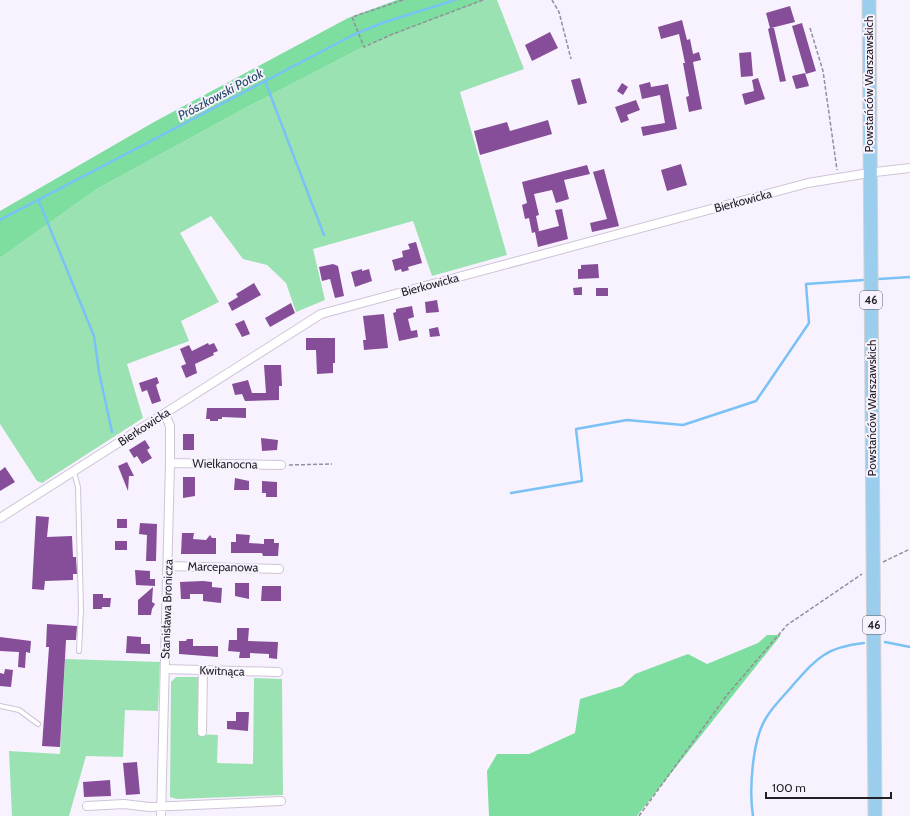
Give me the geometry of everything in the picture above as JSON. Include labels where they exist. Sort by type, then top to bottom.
[{"type":"main road","name":"Powstańców Warszawskich","points":[[869,0],[875,816]]},
{"type":"street","name":"Bierkowicka","points":[[0,518],[165,414],[303,324],[332,310],[808,183],[910,168]]},
{"type":"street","name":"Stanisława Bronicza","points":[[161,816],[170,463],[170,426],[165,414]]},
{"type":"street","name":"Wielkanocna","points":[[170,463],[281,465]]},
{"type":"street","name":"Marcepanowa","points":[[168,566],[279,569]]},
{"type":"street","name":"Kwitnąca","points":[[165,669],[278,672]]},
{"type":"street","points":[[202,732],[203,670]]},
{"type":"street","points":[[87,806],[124,804],[149,807],[282,801]]},
{"type":"lane","points":[[74,472],[78,487],[81,610],[79,652]]},
{"type":"lane","points":[[0,706],[19,710],[38,724]]},
{"type":"path","points":[[403,0],[352,17],[364,47],[393,34],[483,0]]},
{"type":"path","points":[[552,0],[559,12],[572,59]]},
{"type":"path","points":[[810,28],[823,71],[838,178]]},
{"type":"path","points":[[281,465],[332,464]]},
{"type":"path","points":[[639,816],[727,694],[787,625],[830,594],[873,567],[910,549]]},
{"type":"green space","points":[[397,0],[486,0],[367,45],[251,105],[97,189],[0,258],[0,211],[154,122],[348,18]]},
{"type":"green space","points":[[486,0],[497,0],[524,69],[460,92],[507,255],[432,276],[413,221],[313,249],[325,300],[296,312],[286,283],[267,265],[243,259],[211,216],[180,233],[219,302],[181,321],[189,341],[127,364],[143,418],[42,483],[37,481],[0,424],[0,258],[97,189],[251,105],[367,45]]},
{"type":"green space","points":[[767,635],[781,635],[637,816],[489,816],[487,771],[497,754],[529,754],[575,733],[580,699],[622,686],[635,674],[688,654],[707,664],[758,643]]},
{"type":"green space","points":[[65,659],[160,662],[158,711],[125,710],[123,757],[86,756],[69,816],[12,816],[9,751],[60,754]]},
{"type":"green space","points":[[176,677],[199,677],[198,734],[218,735],[217,763],[253,764],[254,678],[282,679],[283,795],[177,799],[170,797],[171,682]]},
{"type":"building","points":[[790,6],[795,22],[771,28],[774,28],[786,81],[780,82],[768,29],[770,28],[766,13]]},
{"type":"building","points":[[682,20],[687,40],[690,39],[693,54],[699,52],[701,60],[693,62],[702,109],[689,112],[686,97],[689,96],[683,63],[685,63],[679,34],[661,39],[658,27]]},
{"type":"building","points":[[802,23],[816,71],[806,74],[792,26]]},
{"type":"building","points":[[550,32],[558,48],[532,61],[525,45]]},
{"type":"building","points":[[751,52],[753,76],[741,77],[739,53]]},
{"type":"building","points":[[805,73],[809,86],[796,89],[792,76]]},
{"type":"building","points":[[580,78],[587,103],[578,105],[571,80]]},
{"type":"building","points":[[758,78],[765,99],[745,105],[742,94],[754,91],[752,80]]},
{"type":"building","points":[[650,82],[651,87],[668,84],[677,129],[643,136],[641,127],[665,123],[660,95],[642,99],[639,85]]},
{"type":"building","points":[[622,83],[628,87],[623,95],[617,91]]},
{"type":"building","points":[[636,100],[640,110],[627,115],[629,120],[621,123],[615,107]]},
{"type":"building","points":[[548,120],[552,134],[480,155],[474,131],[507,122],[510,131]]},
{"type":"building","points":[[681,164],[687,185],[667,191],[661,170]]},
{"type":"building","points":[[587,165],[590,174],[564,180],[569,199],[556,203],[552,190],[534,194],[539,215],[536,216],[539,231],[536,232],[559,226],[555,210],[562,209],[568,239],[538,247],[535,232],[532,233],[529,218],[525,219],[522,205],[527,203],[522,182]]},
{"type":"building","points":[[604,169],[619,226],[592,232],[590,223],[607,219],[593,172]]},
{"type":"building","points":[[416,242],[422,263],[408,267],[409,270],[402,272],[401,269],[395,271],[392,260],[403,257],[402,251],[410,249],[408,244]]},
{"type":"building","points":[[333,264],[338,266],[344,296],[335,298],[330,279],[322,281],[319,267]]},
{"type":"building","points":[[598,264],[599,278],[578,279],[578,269],[581,269],[581,265]]},
{"type":"building","points":[[362,269],[362,271],[369,269],[372,281],[355,287],[351,272]]},
{"type":"building","points":[[254,283],[261,295],[232,311],[228,303],[238,297],[236,294]]},
{"type":"building","points":[[582,287],[582,295],[574,295],[573,288]]},
{"type":"building","points":[[596,288],[608,288],[608,296],[596,296]]},
{"type":"building","points":[[437,300],[439,312],[426,313],[425,302]]},
{"type":"building","points":[[291,303],[295,313],[270,327],[265,318]]},
{"type":"building","points":[[412,306],[414,317],[408,319],[411,331],[417,330],[418,337],[399,341],[393,313],[396,312],[396,309]]},
{"type":"building","points":[[384,314],[388,348],[364,350],[363,340],[366,340],[363,316]]},
{"type":"building","points":[[244,320],[250,334],[242,337],[235,324]]},
{"type":"building","points":[[438,327],[440,336],[430,337],[429,329]]},
{"type":"building","points":[[306,338],[335,338],[335,363],[333,363],[333,373],[317,374],[316,350],[306,350]]},
{"type":"building","points":[[208,343],[209,345],[214,343],[218,351],[213,353],[214,355],[195,364],[197,373],[186,378],[181,366],[186,364],[180,349],[189,345],[192,351]]},
{"type":"building","points":[[264,365],[281,365],[282,386],[279,386],[279,400],[245,401],[242,394],[235,395],[232,384],[248,380],[252,393],[266,393]]},
{"type":"building","points":[[157,377],[159,383],[156,385],[161,401],[152,404],[147,390],[142,392],[139,383]]},
{"type":"building","points":[[207,408],[246,408],[246,418],[222,417],[222,419],[218,419],[218,421],[210,421],[210,419],[206,419]]},
{"type":"building","points":[[183,434],[194,434],[194,450],[183,450]]},
{"type":"building","points":[[261,438],[278,440],[277,450],[262,451]]},
{"type":"building","points":[[145,440],[150,448],[147,450],[152,458],[142,464],[137,456],[134,458],[129,450]]},
{"type":"building","points":[[127,462],[134,476],[129,476],[128,491],[118,466]]},
{"type":"building","points":[[5,467],[15,482],[0,491],[0,471]]},
{"type":"building","points":[[183,477],[195,477],[195,496],[183,498]]},
{"type":"building","points":[[235,478],[249,481],[249,490],[234,490]]},
{"type":"building","points":[[262,481],[277,482],[277,497],[266,497],[266,493],[262,493]]},
{"type":"building","points":[[36,516],[49,517],[47,537],[72,536],[73,557],[76,557],[77,574],[73,574],[73,580],[45,581],[44,590],[32,589]]},
{"type":"building","points":[[117,519],[127,519],[127,528],[117,528]]},
{"type":"building","points":[[140,523],[157,524],[156,561],[146,561],[147,535],[139,534]]},
{"type":"building","points":[[182,533],[194,533],[193,539],[206,540],[210,535],[212,538],[216,538],[216,554],[181,554]]},
{"type":"building","points":[[236,534],[250,535],[249,543],[264,544],[264,539],[274,539],[274,543],[279,543],[278,556],[263,556],[262,553],[231,553],[231,542],[236,542]]},
{"type":"building","points":[[115,541],[127,541],[127,550],[115,550]]},
{"type":"building","points":[[135,570],[150,571],[150,579],[155,579],[155,586],[136,585]]},
{"type":"building","points":[[180,582],[212,582],[212,587],[222,588],[221,603],[203,601],[203,594],[190,594],[190,599],[181,599]]},
{"type":"building","points":[[235,583],[249,583],[249,599],[235,596]]},
{"type":"building","points":[[262,586],[281,586],[281,601],[261,601]]},
{"type":"building","points":[[153,587],[152,602],[155,604],[151,615],[138,615],[138,600]]},
{"type":"building","points":[[93,594],[103,594],[103,598],[111,598],[110,607],[93,609]]},
{"type":"building","points":[[47,624],[77,626],[76,640],[66,640],[60,747],[42,746],[49,647],[46,647]]},
{"type":"building","points":[[237,628],[249,628],[248,641],[278,642],[277,659],[269,658],[269,654],[250,653],[250,658],[239,658],[240,652],[228,651],[229,640],[237,640]]},
{"type":"building","points":[[127,636],[141,637],[141,644],[150,644],[150,654],[126,653]]},
{"type":"building","points":[[0,637],[31,641],[30,653],[26,652],[25,668],[18,667],[19,652],[0,651]]},
{"type":"building","points":[[187,639],[193,639],[193,646],[218,646],[218,657],[179,654],[179,641],[186,641]]},
{"type":"building","points":[[5,669],[13,670],[11,687],[0,686],[0,673],[4,674]]},
{"type":"building","points":[[236,712],[249,712],[248,731],[227,729],[227,721],[236,721]]},
{"type":"building","points":[[137,762],[140,794],[126,795],[123,763]]},
{"type":"building","points":[[110,780],[111,796],[84,797],[83,782]]},
{"type":"waterway","name":"Prószkowski Potok","points":[[0,220],[353,35],[382,23],[455,0]]},
{"type":"waterway","points":[[265,81],[324,235]]},
{"type":"waterway","points":[[38,199],[94,336],[99,372],[112,432]]},
{"type":"waterway","points":[[879,279],[910,277]]},
{"type":"waterway","points":[[511,493],[582,481],[576,429],[627,420],[683,425],[756,401],[809,323],[806,284],[864,280]]},
{"type":"waterway","points":[[885,642],[910,647]]},
{"type":"waterway","points":[[753,816],[751,793],[753,766],[758,739],[766,718],[775,705],[801,676],[823,655],[840,647],[864,643]]}]
